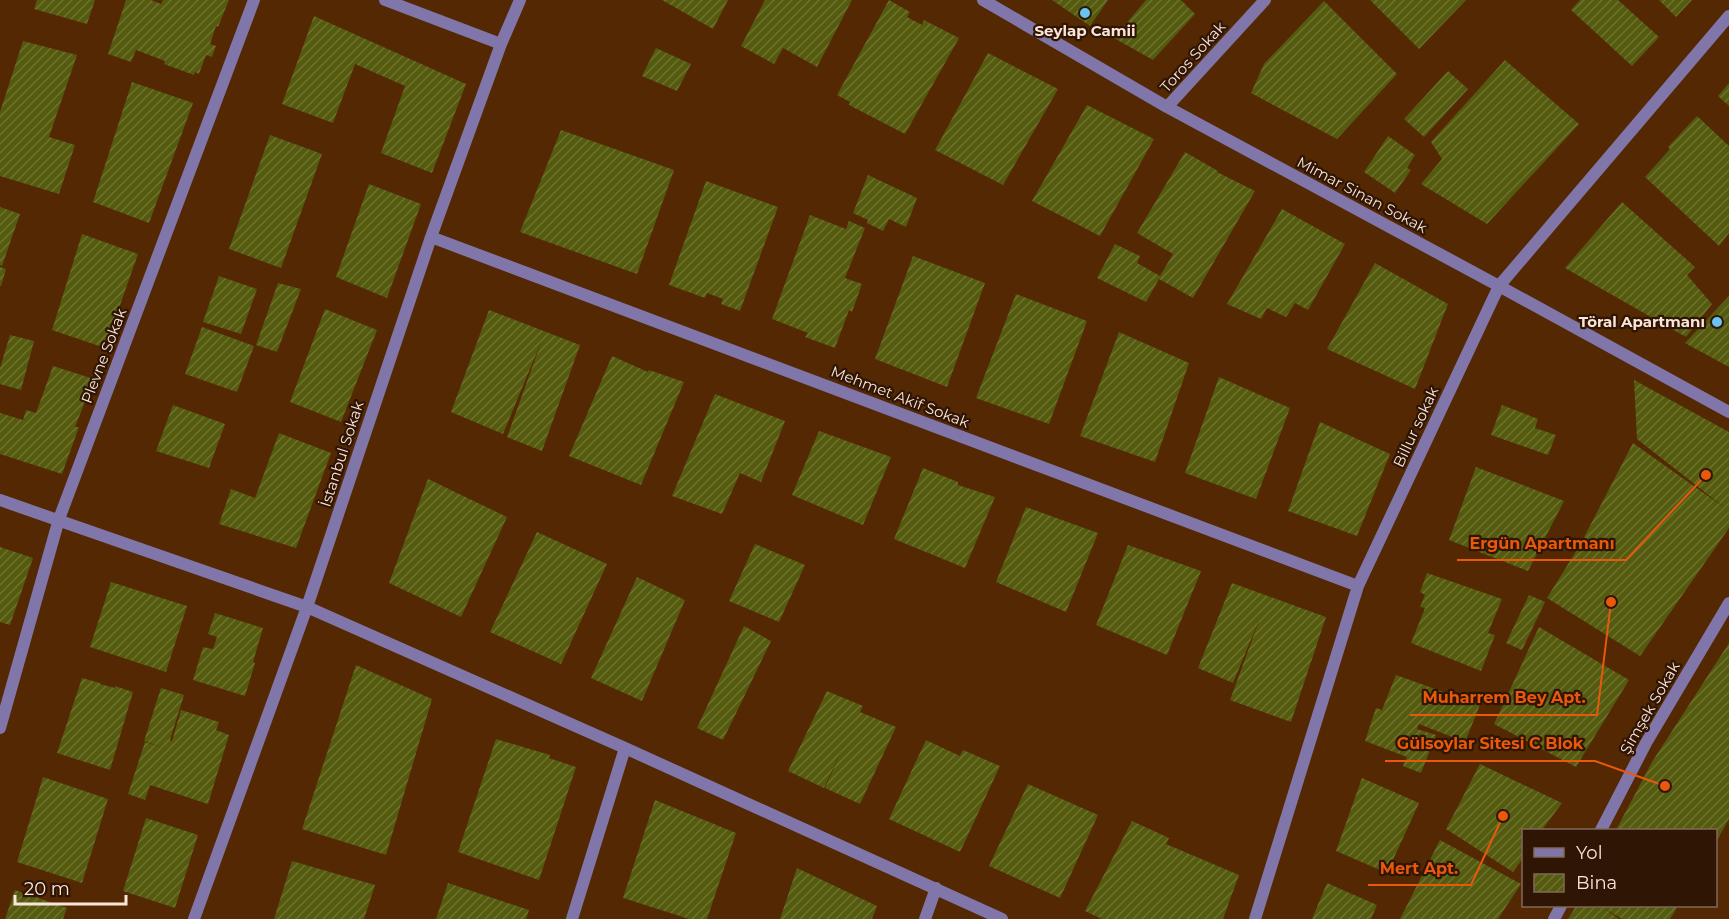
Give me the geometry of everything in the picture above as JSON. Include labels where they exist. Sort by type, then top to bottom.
[{"type":"street","name":"Plevne Sokak","points":[[0,728],[59,519],[254,0]]},
{"type":"street","points":[[386,0],[501,44]]},
{"type":"street","name":"İstanbul Sokak","points":[[194,919],[307,607],[431,237],[501,44],[520,0]]},
{"type":"street","name":"Mimar Sinan Sokak","points":[[983,0],[1167,107],[1729,412]]},
{"type":"street","name":"Toros Sokak","points":[[1167,107],[1264,0]]},
{"type":"street","name":"Billur sokak","points":[[1255,919],[1358,586],[1499,286],[1729,16]]},
{"type":"street","name":"Mehmet Akif Sokak","points":[[431,237],[1358,586]]},
{"type":"street","points":[[0,500],[307,607],[1002,919]]},
{"type":"street","name":"Şimşek Sokak","points":[[1602,829],[1647,743],[1729,603]]},
{"type":"street","points":[[572,919],[625,748]]},
{"type":"street","points":[[925,919],[936,888]]},
{"type":"building","points":[[37,0],[95,0],[87,24],[34,9]]},
{"type":"building","points":[[126,0],[151,0],[161,4],[163,0],[229,0],[210,44],[216,46],[212,57],[206,55],[199,74],[195,72],[194,75],[164,64],[165,61],[136,50],[131,62],[108,54]]},
{"type":"building","points":[[662,0],[728,0],[713,29]]},
{"type":"building","points":[[765,0],[852,0],[817,67],[783,48],[774,64],[741,46]]},
{"type":"building","points":[[889,0],[910,12],[907,17],[922,25],[924,20],[959,38],[905,134],[849,105],[850,102],[837,95]]},
{"type":"building","name":"Seylap Camii","points":[[1052,0],[1108,0],[1090,26]]},
{"type":"building","points":[[1146,0],[1181,0],[1195,14],[1153,60],[1114,38]]},
{"type":"building","points":[[1370,0],[1466,0],[1419,49]]},
{"type":"building","points":[[1580,0],[1618,0],[1659,37],[1632,66],[1571,10]]},
{"type":"building","points":[[1659,0],[1692,0],[1676,17]]},
{"type":"building","points":[[1324,1],[1397,74],[1337,139],[1251,93],[1264,64]]},
{"type":"building","points":[[314,16],[466,84],[432,173],[381,153],[405,86],[355,64],[333,123],[282,104]]},
{"type":"building","points":[[23,41],[77,55],[49,137],[75,145],[59,194],[0,176],[0,112]]},
{"type":"building","points":[[656,48],[691,64],[677,91],[642,76]]},
{"type":"building","points":[[988,53],[1058,89],[1003,185],[935,150]]},
{"type":"building","points":[[1505,60],[1579,124],[1487,224],[1421,184],[1442,159],[1431,142]]},
{"type":"building","points":[[1448,71],[1468,89],[1424,137],[1404,119]]},
{"type":"building","points":[[132,82],[193,103],[149,223],[93,202]]},
{"type":"building","points":[[1729,83],[1729,106],[1718,96]]},
{"type":"building","points":[[1087,105],[1154,139],[1100,236],[1032,201]]},
{"type":"building","points":[[1697,116],[1729,146],[1729,233],[1719,246],[1645,177],[1670,149],[1668,147]]},
{"type":"building","points":[[561,130],[674,170],[637,274],[520,232]]},
{"type":"building","points":[[270,135],[322,154],[281,268],[229,249]]},
{"type":"building","points":[[1388,136],[1415,155],[1407,168],[1411,170],[1395,193],[1364,172]]},
{"type":"building","points":[[1185,152],[1217,172],[1255,191],[1193,298],[1159,279],[1146,302],[1097,278],[1115,244],[1140,256],[1137,263],[1160,276],[1173,254],[1137,233]]},
{"type":"building","points":[[868,175],[917,198],[906,227],[889,219],[883,231],[853,213]]},
{"type":"building","points":[[706,181],[778,207],[740,311],[721,304],[723,299],[707,293],[705,298],[669,285]]},
{"type":"building","points":[[369,184],[421,204],[387,298],[336,277]]},
{"type":"building","points":[[1622,202],[1695,267],[1687,275],[1712,304],[1686,337],[1565,268]]},
{"type":"building","points":[[0,207],[20,214],[2,266],[0,265]]},
{"type":"building","points":[[1282,209],[1345,244],[1308,310],[1295,303],[1286,317],[1267,308],[1261,319],[1227,304]]},
{"type":"building","points":[[810,215],[846,229],[849,221],[865,228],[845,278],[862,284],[852,312],[849,310],[835,348],[805,337],[808,333],[772,319]]},
{"type":"building","points":[[82,234],[138,254],[105,348],[52,330]]},
{"type":"building","points":[[913,256],[985,283],[947,387],[875,359]]},
{"type":"building","points":[[1375,263],[1448,304],[1415,389],[1327,349]]},
{"type":"building","points":[[0,267],[6,269],[1,286],[0,286]]},
{"type":"building","points":[[219,276],[257,289],[241,334],[203,322]]},
{"type":"building","points":[[278,283],[301,289],[277,352],[256,345]]},
{"type":"building","points":[[1016,294],[1087,321],[1049,424],[976,398]]},
{"type":"building","name":"Töral Apartmanı","points":[[1729,296],[1729,367],[1685,343]]},
{"type":"building","points":[[325,309],[377,330],[341,422],[290,402]]},
{"type":"building","points":[[489,310],[580,345],[542,451],[507,437],[542,340],[503,434],[451,412]]},
{"type":"building","points":[[202,327],[254,346],[237,392],[185,374]]},
{"type":"building","points":[[1119,332],[1189,363],[1155,462],[1080,436]]},
{"type":"building","points":[[10,335],[34,341],[21,390],[0,384],[0,368]]},
{"type":"building","points":[[612,356],[648,372],[649,370],[684,382],[641,485],[569,456]]},
{"type":"building","points":[[53,366],[94,379],[75,427],[79,427],[62,474],[0,454],[0,413],[23,420],[26,410],[36,413]]},
{"type":"building","points":[[1219,377],[1290,408],[1256,499],[1185,473]]},
{"type":"building","points":[[1634,380],[1729,432],[1729,528],[1640,656],[1547,598],[1580,545],[1633,443],[1725,508],[1637,439]]},
{"type":"building","points":[[715,394],[785,421],[761,482],[740,473],[722,514],[672,496]]},
{"type":"building","points":[[173,405],[225,424],[209,468],[156,451]]},
{"type":"building","points":[[1502,405],[1538,419],[1535,428],[1556,435],[1548,455],[1491,435]]},
{"type":"building","points":[[1320,422],[1390,454],[1357,536],[1288,511]]},
{"type":"building","points":[[819,431],[891,457],[863,525],[792,495]]},
{"type":"building","points":[[279,433],[331,453],[296,548],[219,524],[231,489],[255,498]]},
{"type":"building","points":[[1476,467],[1564,501],[1528,571],[1449,540]]},
{"type":"building","points":[[923,468],[958,482],[958,485],[995,497],[965,568],[894,539]]},
{"type":"building","points":[[428,479],[507,517],[461,617],[389,583]]},
{"type":"building","points":[[1026,507],[1098,533],[1066,612],[996,582]]},
{"type":"building","points":[[537,532],[607,564],[561,664],[490,632]]},
{"type":"building","points":[[755,544],[805,565],[779,622],[729,601]]},
{"type":"building","points":[[1128,545],[1201,571],[1167,655],[1096,625]]},
{"type":"building","points":[[0,547],[33,558],[10,625],[0,622]]},
{"type":"building","points":[[1427,573],[1502,599],[1488,633],[1495,635],[1481,671],[1411,643],[1425,608],[1420,607],[1425,595],[1420,592]]},
{"type":"building","points":[[637,577],[685,600],[642,701],[591,678]]},
{"type":"building","points":[[111,582],[187,606],[166,672],[90,647]]},
{"type":"building","points":[[1232,583],[1326,617],[1291,722],[1230,700],[1260,618],[1233,683],[1198,668]]},
{"type":"building","points":[[1529,595],[1545,602],[1522,650],[1506,643]]},
{"type":"building","points":[[215,613],[263,628],[245,696],[193,680],[203,647],[213,649],[217,637],[208,634]]},
{"type":"building","points":[[744,626],[771,641],[723,740],[697,728]]},
{"type":"building","points":[[1539,627],[1629,680],[1576,767],[1494,724]]},
{"type":"building","points":[[1729,643],[1729,819],[1717,840],[1717,829],[1617,829],[1652,762]]},
{"type":"building","points":[[356,665],[432,699],[386,855],[302,829]]},
{"type":"building","points":[[1396,675],[1480,705],[1465,742],[1419,724],[1417,729],[1436,735],[1421,773],[1403,766],[1407,757],[1365,741],[1376,708],[1382,710]]},
{"type":"building","points":[[82,678],[133,692],[110,770],[57,753]]},
{"type":"building","points":[[161,688],[184,695],[170,740],[172,741],[181,710],[219,722],[216,730],[229,735],[208,804],[150,785],[145,800],[128,794],[145,742],[170,750],[144,741]]},
{"type":"building","points":[[827,691],[863,706],[860,712],[896,727],[860,804],[825,788],[844,745],[824,788],[788,771]]},
{"type":"building","points":[[496,739],[550,755],[549,758],[576,767],[539,880],[458,852]]},
{"type":"building","points":[[926,740],[960,756],[963,750],[1000,766],[960,852],[889,819]]},
{"type":"building","points":[[1480,764],[1562,803],[1543,829],[1522,829],[1522,860],[1513,872],[1446,829]]},
{"type":"building","points":[[43,777],[108,799],[82,883],[17,862]]},
{"type":"building","points":[[1362,778],[1419,803],[1387,873],[1336,851]]},
{"type":"building","points":[[1028,784],[1098,815],[1060,898],[989,866]]},
{"type":"building","points":[[655,800],[736,833],[707,919],[689,919],[623,898]]},
{"type":"building","points":[[146,818],[198,835],[175,908],[123,891]]},
{"type":"building","points":[[1132,821],[1169,838],[1166,844],[1239,875],[1223,919],[1102,919],[1085,911]]},
{"type":"building","points":[[1440,840],[1521,884],[1498,919],[1400,919]]},
{"type":"building","points":[[292,861],[375,885],[364,919],[274,919]]},
{"type":"building","points":[[797,868],[877,906],[872,919],[780,919]]},
{"type":"building","points":[[448,883],[529,910],[526,919],[436,919]]},
{"type":"building","points":[[1327,883],[1377,905],[1371,919],[1312,919]]},
{"type":"building","points":[[15,890],[67,908],[63,919],[5,919]]},
{"type":"building","points":[[1575,907],[1677,907],[1670,919],[1622,919],[1605,909],[1619,919],[1568,919]]},
{"type":"place","name":"Seylap Camii","points":[[1085,13]]},
{"type":"place","name":"Töral Apartmanı","points":[[1717,322]]},
{"type":"place","name":"Ergün Apartmanı","points":[[1706,475]]},
{"type":"place","name":"Muharrem Bey Apt.","points":[[1611,602]]},
{"type":"place","name":"Gülsoylar Sitesi C Blok","points":[[1665,786]]},
{"type":"place","name":"Mert Apt.","points":[[1503,816]]}]
